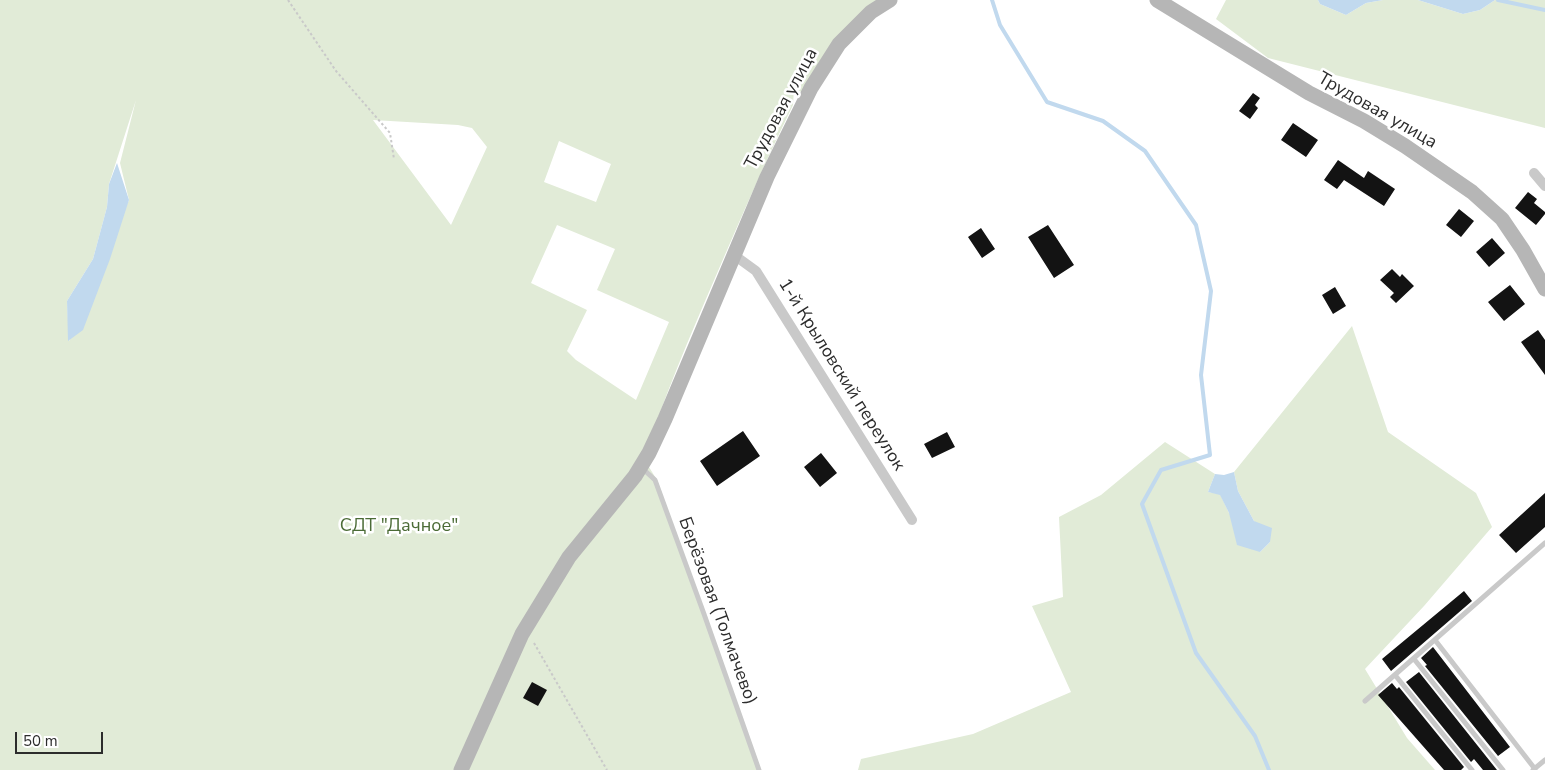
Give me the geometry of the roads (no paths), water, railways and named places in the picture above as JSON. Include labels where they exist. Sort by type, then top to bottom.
[{"type":"street","name":"Трудовая улица","points":[[461,770],[521,635],[568,557],[626,488],[641,467],[662,426],[767,177],[811,88],[839,44],[871,12],[890,0]]},
{"type":"street","name":"Трудовая улица","points":[[1157,0],[1309,93],[1364,121],[1405,146],[1472,192],[1502,219],[1523,250],[1545,289]]},
{"type":"street","points":[[1534,173],[1545,186]]},
{"type":"street","name":"1-й Крыловский переулок","points":[[734,255],[756,272],[912,520]]},
{"type":"lane","name":"Берёзовая (Толмачево)","points":[[641,467],[655,480],[759,770]]},
{"type":"lane","points":[[1365,701],[1545,543]]},
{"type":"lane","points":[[1435,640],[1534,769],[1545,760]]},
{"type":"lane","points":[[1414,658],[1503,770]]},
{"type":"lane","points":[[1395,675],[1472,770]]},
{"type":"water","points":[[1318,0],[1383,0],[1366,3],[1346,15],[1320,4]]},
{"type":"water","points":[[1418,0],[1495,0],[1480,10],[1463,14]]},
{"type":"water","points":[[117,163],[129,200],[110,259],[83,330],[68,341],[67,301],[93,259],[107,207],[109,184]]},
{"type":"water","points":[[1234,472],[1238,491],[1254,521],[1272,528],[1270,542],[1260,552],[1237,545],[1229,513],[1220,495],[1208,492],[1215,474],[1224,475]]},
{"type":"waterway","points":[[992,0],[1000,25],[1047,102],[1103,121],[1145,151],[1196,225],[1211,291],[1201,375],[1210,455],[1161,470],[1142,504],[1196,653],[1255,736],[1269,770]]},
{"type":"waterway","points":[[1498,0],[1545,10]]},
{"type":"park label","name":"СДТ \"Дачное\"","points":[[399,527]]}]
